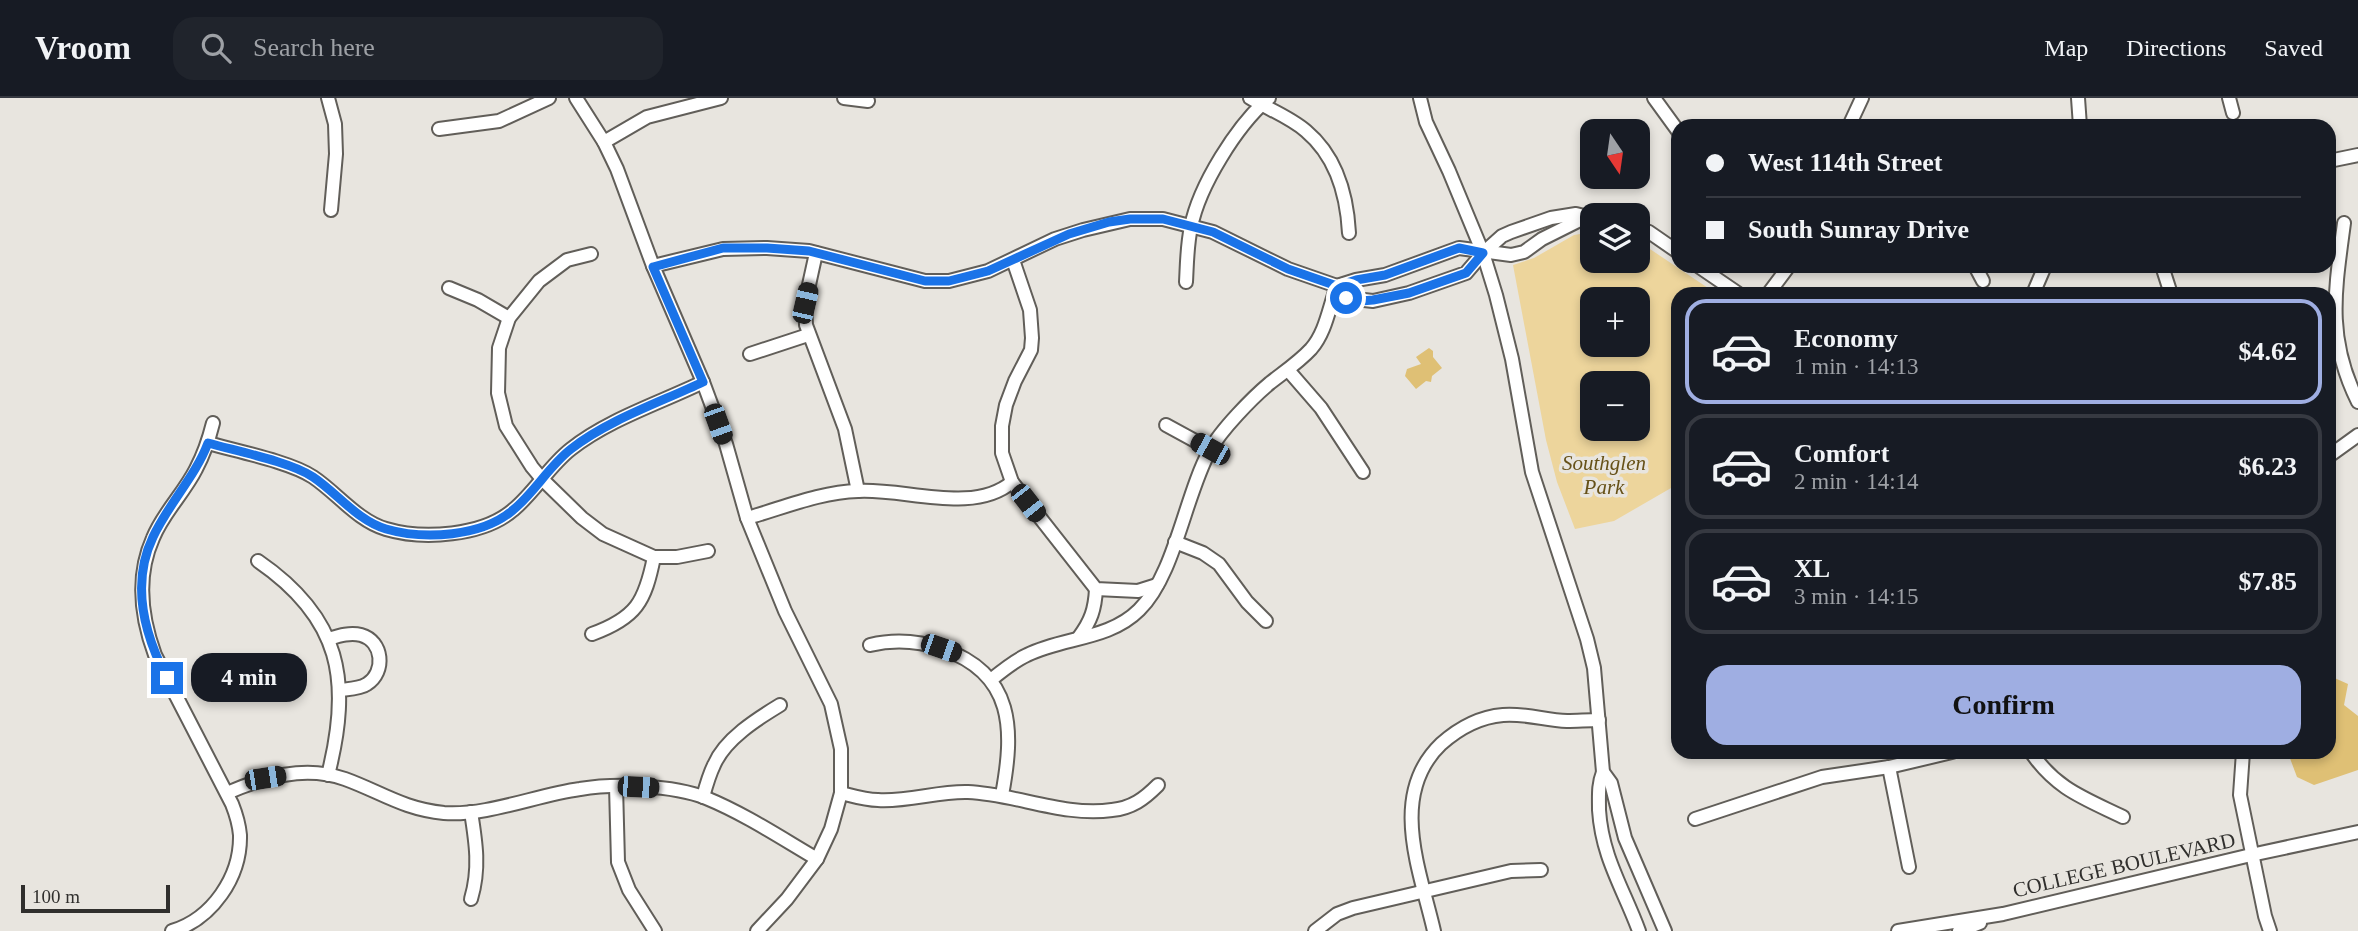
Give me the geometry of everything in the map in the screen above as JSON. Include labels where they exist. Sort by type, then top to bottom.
[{"type":"street","points":[[328,98],[335,124],[336,154],[331,210]]},
{"type":"street","points":[[439,129],[499,121],[549,98]]},
{"type":"street","points":[[576,98],[604,142],[617,169],[653,267],[703,382],[726,444],[747,519],[785,611],[831,704],[841,750],[841,793],[831,829],[817,859],[787,899],[757,931]]},
{"type":"street","points":[[604,142],[647,117],[721,98]]},
{"type":"street","points":[[844,98],[869,101]]},
{"type":"street","points":[[1420,98],[1426,122],[1483,253],[1512,359],[1532,472],[1594,668],[1604,772],[1611,783],[1625,838],[1665,931]]},
{"type":"street","points":[[1654,98],[1671,121]]},
{"type":"street","points":[[1852,119],[1862,98]]},
{"type":"street","points":[[2078,98],[2080,119]]},
{"type":"street","points":[[2229,98],[2233,113]]},
{"type":"street","points":[[1186,282],[1191,226],[1203,190],[1214,168],[1260,100],[1307,131],[1334,166],[1343,189],[1349,233]]},
{"type":"street","points":[[2336,160],[2358,155]]},
{"type":"street","points":[[653,267],[723,248],[767,248],[816,253],[925,281],[949,281],[971,276],[1013,260],[1055,239],[1109,222],[1163,219],[1213,232],[1288,269],[1337,286],[1346,298],[1361,301],[1394,298],[1466,273],[1502,236],[1551,218],[1580,215]]},
{"type":"street","points":[[1337,286],[1385,275],[1459,248],[1511,255],[1580,222]]},
{"type":"street","points":[[2336,288],[2344,223]]},
{"type":"street","points":[[1650,233],[1671,248]]},
{"type":"street","points":[[816,253],[805,303],[808,335],[845,429],[858,491]]},
{"type":"street","points":[[591,254],[567,260],[539,281],[509,318],[499,348],[498,393],[506,426],[542,478],[582,518],[603,534],[654,557],[677,557],[708,551]]},
{"type":"street","points":[[1013,260],[1030,310],[1032,338],[1031,350],[1006,405],[1002,426],[1002,453],[1012,482],[1096,589],[1096,605],[1090,622],[1079,637]]},
{"type":"street","points":[[1708,273],[1729,287]]},
{"type":"street","points":[[1979,273],[1983,281]]},
{"type":"street","points":[[992,679],[1028,654],[1107,631],[1139,610],[1157,585],[1210,449],[1241,411],[1309,351],[1320,336],[1337,286]]},
{"type":"street","points":[[449,288],[478,300],[509,318]]},
{"type":"street","points":[[2336,332],[2337,346],[2348,383],[2358,401]]},
{"type":"street","points":[[750,354],[808,335]]},
{"type":"street","points":[[1288,370],[1321,408],[1363,472]]},
{"type":"street","points":[[208,443],[312,476],[371,523],[386,529],[404,533],[464,534],[484,527],[512,511],[571,449],[598,431],[703,382]]},
{"type":"street","points":[[178,930],[210,908],[231,879],[240,838],[239,824],[227,793],[149,638],[142,604],[144,562],[153,537],[196,470],[208,443],[213,423]]},
{"type":"street","points":[[1166,425],[1210,449]]},
{"type":"street","points":[[2336,451],[2358,435]]},
{"type":"street","points":[[747,519],[815,498],[858,491],[964,498],[989,495],[1012,482]]},
{"type":"street","points":[[1175,542],[1203,553],[1219,564],[1247,603],[1266,621]]},
{"type":"street","points":[[592,634],[613,626],[632,614],[643,595],[654,557]]},
{"type":"street","points":[[258,562],[285,580],[301,597],[328,639],[340,690],[337,732],[328,775]]},
{"type":"street","points":[[1096,589],[1138,591],[1157,585]]},
{"type":"street","points":[[328,639],[360,634],[377,648],[380,658],[375,677],[366,685],[340,690]]},
{"type":"street","points":[[870,645],[889,640],[928,644],[955,653],[975,664],[992,679],[1007,716],[1010,741],[1002,795]]},
{"type":"street","points":[[703,797],[715,762],[729,744],[780,705]]},
{"type":"street","points":[[1434,931],[1410,825],[1413,790],[1428,760],[1438,747],[1472,722],[1505,714],[1566,721],[1599,720]]},
{"type":"street","points":[[1695,819],[1822,778],[1923,759]]},
{"type":"street","points":[[2036,759],[2053,780],[2123,817]]},
{"type":"street","points":[[2243,759],[2240,795],[2264,916],[2270,931]]},
{"type":"street","points":[[1889,767],[1909,867]]},
{"type":"street","points":[[1604,772],[1598,784],[1604,850],[1639,931]]},
{"type":"street","points":[[227,793],[265,778],[292,774],[328,775],[345,779],[403,805],[447,813],[471,812],[580,788],[660,788],[703,797],[738,813],[817,859]]},
{"type":"street","points":[[841,793],[876,800],[896,800],[941,793],[1002,795],[1072,809],[1111,811],[1143,800],[1158,785]]},
{"type":"street","points":[[616,786],[618,862],[629,890],[655,931]]},
{"type":"street","points":[[471,812],[478,857],[477,880],[471,899]]},
{"type":"street","name":"COLLEGE BOULEVARD","points":[[1898,931],[2003,914],[2358,832]]},
{"type":"street","points":[[1315,931],[1337,914],[1353,908],[1511,871],[1541,870]]},
{"type":"street","points":[[1959,931],[2003,914]]},
{"type":"green space","name":"Southglen Park","points":[[1580,234],[1580,273],[1650,273],[1650,249],[1671,263],[1671,273],[1686,273],[1707,287],[1671,287],[1671,488],[1614,521],[1575,529],[1557,482],[1546,440],[1513,265],[1534,258]]},
{"type":"shaded area","points":[[1429,348],[1442,368],[1432,376],[1431,382],[1426,381],[1416,389],[1405,376],[1407,369],[1421,364],[1416,357]]},
{"type":"shaded area","points":[[2336,679],[2348,684],[2344,705],[2358,716],[2358,770],[2314,785],[2297,777],[2290,759],[2336,759]]},
{"type":"route","points":[[167,678],[155,654],[144,618],[144,562],[153,537],[196,470],[208,443],[312,476],[371,523],[386,529],[404,533],[464,534],[484,527],[512,511],[571,449],[598,431],[703,382],[653,267],[723,248],[767,248],[809,251],[887,273],[925,281],[949,281],[988,271],[1069,234],[1109,222],[1130,219],[1163,219],[1213,232],[1288,269],[1337,286],[1385,275],[1459,248],[1483,253],[1466,273],[1443,282],[1394,298],[1361,301],[1346,298]]}]
